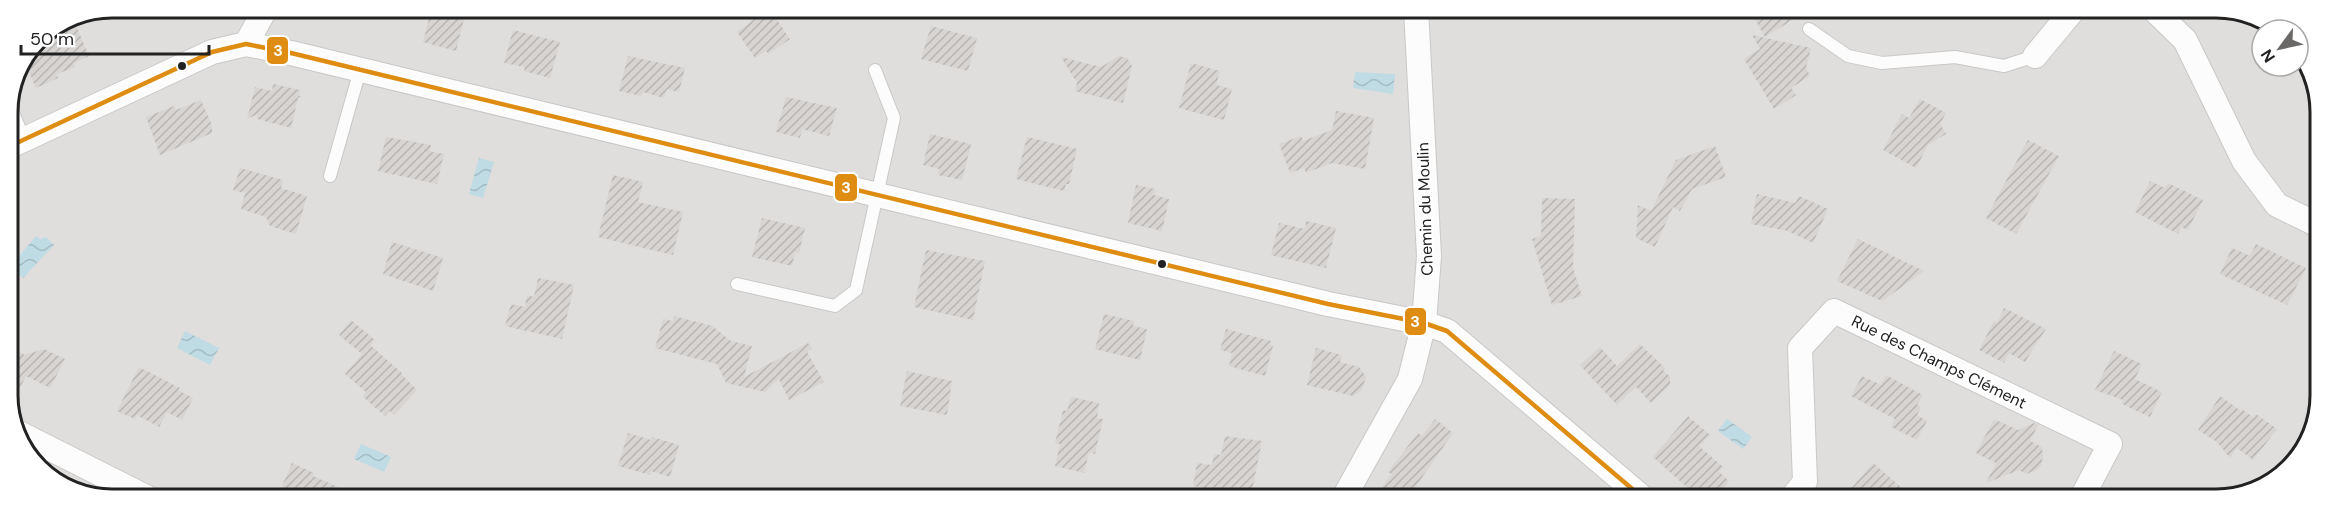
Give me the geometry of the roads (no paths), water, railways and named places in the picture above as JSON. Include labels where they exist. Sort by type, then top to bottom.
[{"type":"street","points":[[246,44],[260,18]]},
{"type":"street","name":"Chemin du Moulin","points":[[1348,489],[1410,379],[1424,323],[1429,256],[1416,18]]},
{"type":"street","points":[[2035,56],[2067,18]]},
{"type":"street","points":[[2162,18],[2185,40],[2244,161],[2277,205],[2310,221]]},
{"type":"street","points":[[18,142],[212,52],[246,44],[1328,304],[1424,323],[1447,331],[1632,489]]},
{"type":"street","name":"Rue des Champs Clément","points":[[1799,489],[1805,482],[1800,348],[1834,311],[2110,444],[2086,489]]},
{"type":"street","points":[[29,438],[130,489]]},
{"type":"lane","points":[[1809,30],[1848,56],[1882,63],[1955,57],[2004,66],[2035,56]]},
{"type":"lane","points":[[330,176],[360,70]]},
{"type":"lane","points":[[737,284],[835,306],[856,290],[879,195],[894,118],[874,70]]},
{"type":"water","points":[[1355,72],[1395,74],[1393,94],[1353,88]]},
{"type":"water","points":[[479,158],[494,162],[483,198],[469,194]]},
{"type":"water","points":[[36,236],[40,239],[46,237],[54,245],[23,278],[18,274],[18,257]]},
{"type":"water","points":[[185,331],[219,348],[210,365],[177,348]]},
{"type":"water","points":[[1727,419],[1752,437],[1743,449],[1718,431]]},
{"type":"water","points":[[361,444],[391,457],[384,472],[354,459]]}]
